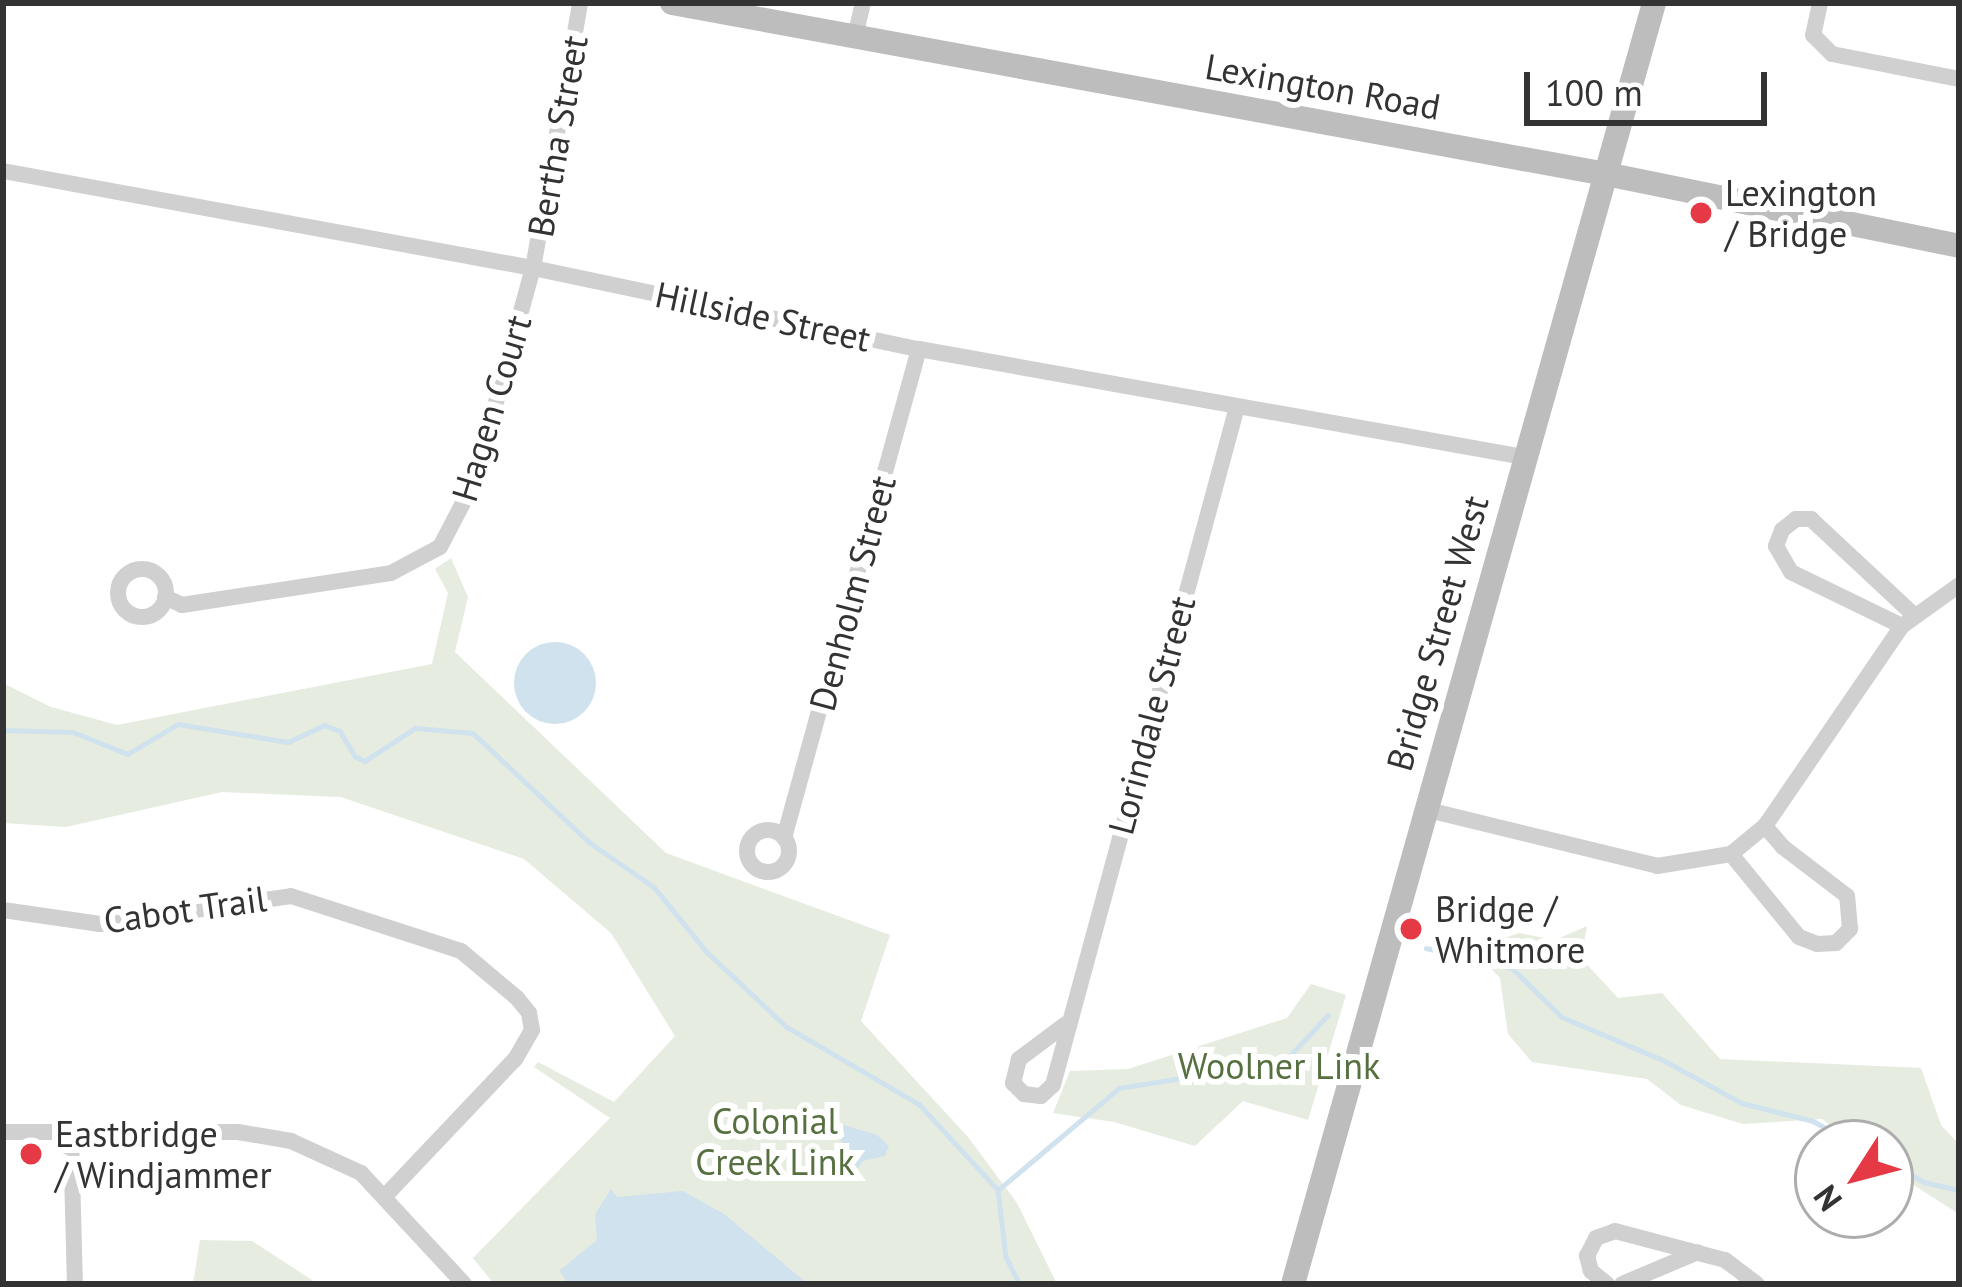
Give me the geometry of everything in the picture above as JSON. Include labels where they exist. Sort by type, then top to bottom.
[{"type":"main road","name":"Lexington Road","points":[[672,3],[1606,174],[1959,246]]},
{"type":"main road","name":"Bridge Street West","points":[[1293,1284],[1654,3]]},
{"type":"street","name":"Bertha Street","points":[[533,268],[580,3]]},
{"type":"street","points":[[855,37],[863,3]]},
{"type":"street","points":[[1820,3],[1813,35],[1832,54],[1959,79]]},
{"type":"street","name":"Hillside Street","points":[[3,171],[533,268],[919,349],[1524,457]]},
{"type":"street","name":"Hagen Court","points":[[165,597],[182,605],[391,573],[440,547],[474,482],[533,268]]},
{"type":"street","name":"Denholm Street","points":[[784,838],[919,349]]},
{"type":"street","name":"Lorindale Street","points":[[1066,1024],[1237,406]]},
{"type":"street","points":[[1796,519],[1810,519],[1908,620],[1791,572],[1776,547],[1782,530],[1796,519]]},
{"type":"street","points":[[1424,809],[1637,863],[1700,862],[1731,854],[1765,826],[1908,620],[1959,585]]},
{"type":"street","points":[[1731,854],[1799,937],[1817,944],[1836,943],[1850,929],[1847,896],[1783,848],[1765,826]]},
{"type":"street","name":"Cabot Trail","points":[[3,910],[100,924],[291,896],[461,951],[517,998],[529,1013],[532,1030],[515,1059],[386,1195]]},
{"type":"street","points":[[3,1132],[265,1135],[328,1155],[386,1195],[464,1284]]},
{"type":"street","points":[[71,1134],[75,1284]]},
{"type":"street","points":[[1607,1284],[1594,1276],[1587,1256],[1604,1233],[1620,1231],[1736,1265],[1757,1284]]},
{"type":"street","points":[[1622,1284],[1699,1251]]},
{"type":"green space","name":"Colonial Creek Link","points":[[451,558],[468,597],[455,652],[666,853],[890,935],[861,1021],[968,1137],[1017,1203],[1057,1284],[494,1284],[473,1258],[610,1118],[534,1067],[538,1062],[614,1102],[675,1036],[611,933],[524,859],[341,797],[222,792],[66,827],[3,823],[3,683],[51,707],[117,725],[432,664],[448,593],[435,569]]},
{"type":"green space","points":[[1587,926],[1581,958],[1618,998],[1662,993],[1720,1059],[1921,1068],[1941,1125],[1959,1144],[1959,1214],[1914,1185],[1914,1119],[1743,1124],[1681,1105],[1647,1079],[1532,1062],[1508,1034],[1500,978],[1473,949],[1519,933],[1555,940]]},
{"type":"green space","name":"Woolner Link","points":[[1311,984],[1346,995],[1308,1120],[1243,1101],[1195,1146],[1114,1122],[1053,1113],[1070,1071],[1128,1069],[1287,1018]]},
{"type":"green space","points":[[200,1240],[252,1241],[318,1284],[193,1284]]},
{"type":"water","points":[[555,642],[584,654],[596,683],[584,712],[555,724],[526,712],[514,683],[526,654]]},
{"type":"water","points":[[844,1125],[877,1135],[889,1146],[885,1156],[863,1161],[851,1179],[828,1162],[839,1151],[847,1154],[841,1141]]},
{"type":"water","points":[[611,1189],[617,1197],[683,1191],[724,1214],[808,1284],[569,1284],[559,1271],[597,1240],[595,1214]]},
{"type":"waterway","points":[[3,730],[73,732],[128,754],[178,724],[288,742],[324,725],[340,731],[355,756],[365,761],[415,728],[473,733],[589,842],[654,887],[707,952],[787,1027],[919,1104],[998,1190],[1006,1257],[1020,1284]]},
{"type":"waterway","points":[[1426,948],[1512,968],[1562,1017],[1665,1061],[1742,1103],[1805,1119]]},
{"type":"waterway","points":[[998,1190],[1119,1088],[1284,1062],[1328,1015]]},
{"type":"waterway","points":[[1914,1176],[1959,1190]]},
{"type":"place","name":"Lexington / Bridge","points":[[1701,213]]},
{"type":"place","name":"Bridge / Whitmore","points":[[1411,929]]},
{"type":"place","name":"Eastbridge / Windjammer","points":[[31,1154]]}]
